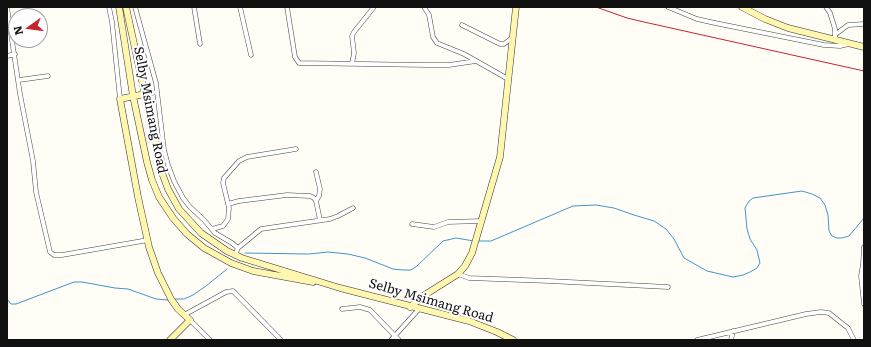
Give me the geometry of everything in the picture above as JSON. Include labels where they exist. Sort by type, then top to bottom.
[{"type":"main road","name":"Selby Msimang Road","points":[[119,7],[133,96],[152,180],[159,197],[173,218],[187,234],[204,248],[240,267],[340,288]]},
{"type":"main road","name":"Selby Msimang Road","points":[[126,7],[162,173],[173,199],[185,217],[201,233],[215,244],[235,255],[260,264],[340,288],[469,321],[513,340]]},
{"type":"main road","points":[[410,307],[422,296],[458,274],[465,266],[472,253],[500,157],[516,7]]},
{"type":"main road","points":[[742,7],[774,23],[811,34],[835,37],[851,44],[864,47]]},
{"type":"main road","points":[[145,94],[120,99],[138,197],[148,240],[158,273],[166,291],[175,305],[190,320],[170,340]]},
{"type":"street","points":[[7,7],[20,94],[33,161],[36,192],[51,254],[62,255],[148,240]]},
{"type":"street","points":[[109,7],[120,99]]},
{"type":"street","points":[[135,7],[157,92],[164,150],[174,181],[186,203],[215,233],[238,248]]},
{"type":"street","points":[[194,7],[200,44]]},
{"type":"street","points":[[240,7],[251,55]]},
{"type":"street","points":[[287,7],[297,62],[352,64],[449,64],[476,61]]},
{"type":"street","points":[[352,64],[354,53],[352,36],[374,7]]},
{"type":"street","points":[[424,7],[429,16],[435,41],[508,79]]},
{"type":"street","points":[[668,7],[697,19],[783,37],[824,45],[840,46],[851,44]]},
{"type":"street","points":[[826,7],[833,20],[835,37]]},
{"type":"street","points":[[835,37],[848,25],[864,24]]},
{"type":"street","points":[[462,25],[500,44],[504,44],[512,38]]},
{"type":"street","points":[[7,56],[15,54]]},
{"type":"street","points":[[19,80],[48,76]]},
{"type":"street","points":[[145,94],[157,92]]},
{"type":"street","points":[[212,229],[223,226],[227,222],[229,216],[228,204],[223,183],[228,172],[239,161],[246,157],[296,149]]},
{"type":"street","points":[[316,172],[320,188],[319,196],[316,201]]},
{"type":"street","points":[[228,204],[272,196],[296,194],[310,196],[316,201],[320,220]]},
{"type":"street","points":[[235,255],[238,248],[262,230],[338,216],[354,208]]},
{"type":"street","points":[[412,224],[434,227],[448,222],[480,224]]},
{"type":"street","points":[[864,247],[864,264],[861,276],[864,304]]},
{"type":"street","points":[[458,274],[469,278],[668,288]]},
{"type":"street","points":[[184,315],[226,292],[233,291],[281,340]]},
{"type":"street","points":[[342,308],[360,307],[370,310],[399,340]]},
{"type":"street","points":[[391,340],[419,309]]},
{"type":"street","points":[[697,340],[810,313],[821,312],[829,314],[839,320],[848,328],[854,340]]},
{"type":"street","points":[[190,320],[210,340]]},
{"type":"street","points":[[731,340],[733,331]]},
{"type":"waterway","points":[[479,241],[491,241],[573,206],[596,205],[614,208],[654,221],[666,229],[674,239],[684,258],[707,271],[733,277],[750,272],[757,268],[760,263],[757,250],[750,239],[747,229],[745,208],[749,201],[753,198],[802,191],[812,194],[820,198],[825,205],[828,215],[829,231],[832,236],[837,238],[849,236],[864,218]]},
{"type":"waterway","points":[[245,253],[309,254],[328,252],[348,254],[365,258],[393,269],[411,270],[443,241],[456,238],[474,241]]},
{"type":"waterway","points":[[175,299],[184,299],[193,295],[227,269]]},
{"type":"waterway","points":[[7,299],[11,304],[16,304],[74,282],[82,282],[128,289],[156,299],[168,300]]},
{"type":"railway","points":[[596,7],[627,18],[864,71]]}]
